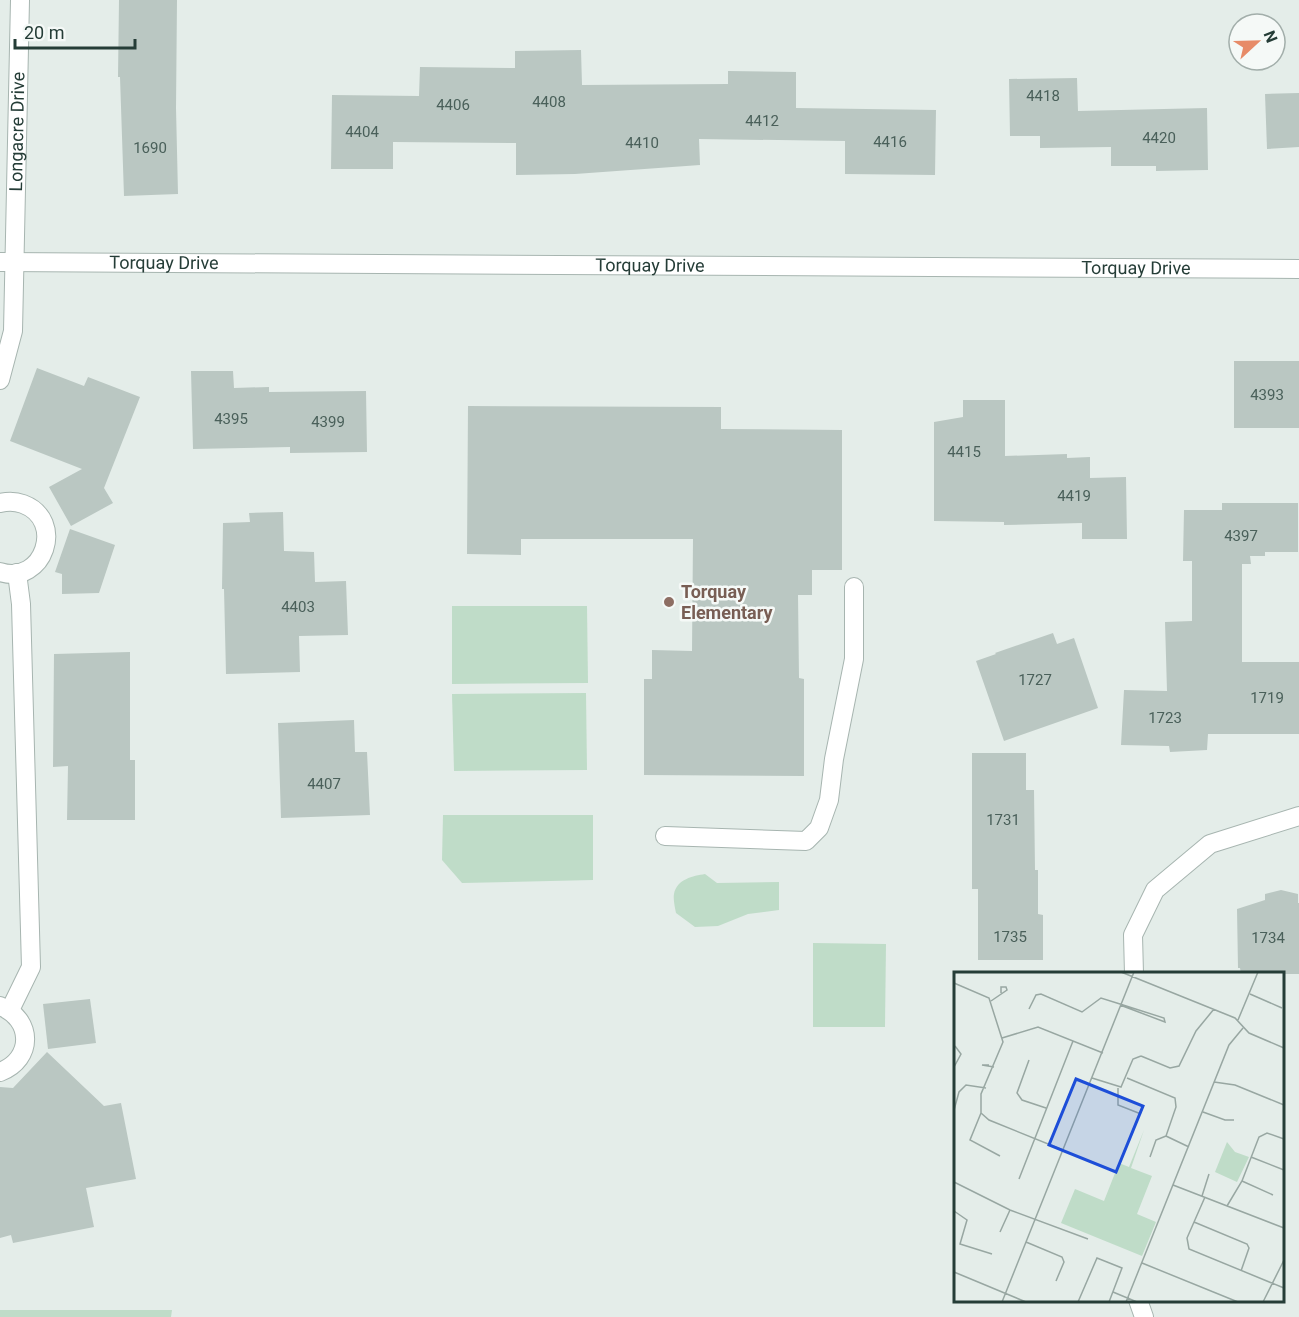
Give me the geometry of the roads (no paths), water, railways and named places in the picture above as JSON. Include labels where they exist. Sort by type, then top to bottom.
[{"type":"street","name":"Longacre Drive","points":[[0,380],[13,331],[7,262],[20,0]]},
{"type":"street","name":"Torquay Drive","points":[[7,262],[1299,269]]},
{"type":"street","points":[[0,503],[18,502],[30,507],[39,515],[45,526],[47,538],[45,550],[38,561],[29,569],[9,573],[21,604],[31,967],[5,1008],[18,1018],[24,1028],[26,1040],[23,1051],[17,1061],[8,1069],[0,1072]]},
{"type":"street","points":[[665,836],[806,841],[819,828],[829,800],[834,759],[854,659],[854,587]]},
{"type":"street","points":[[1134,972],[1133,934],[1155,890],[1210,844],[1299,816]]},
{"type":"street","points":[[1139,1302],[1144,1317]]},
{"type":"place","name":"Torquay Elementary","points":[[669,602]]}]
